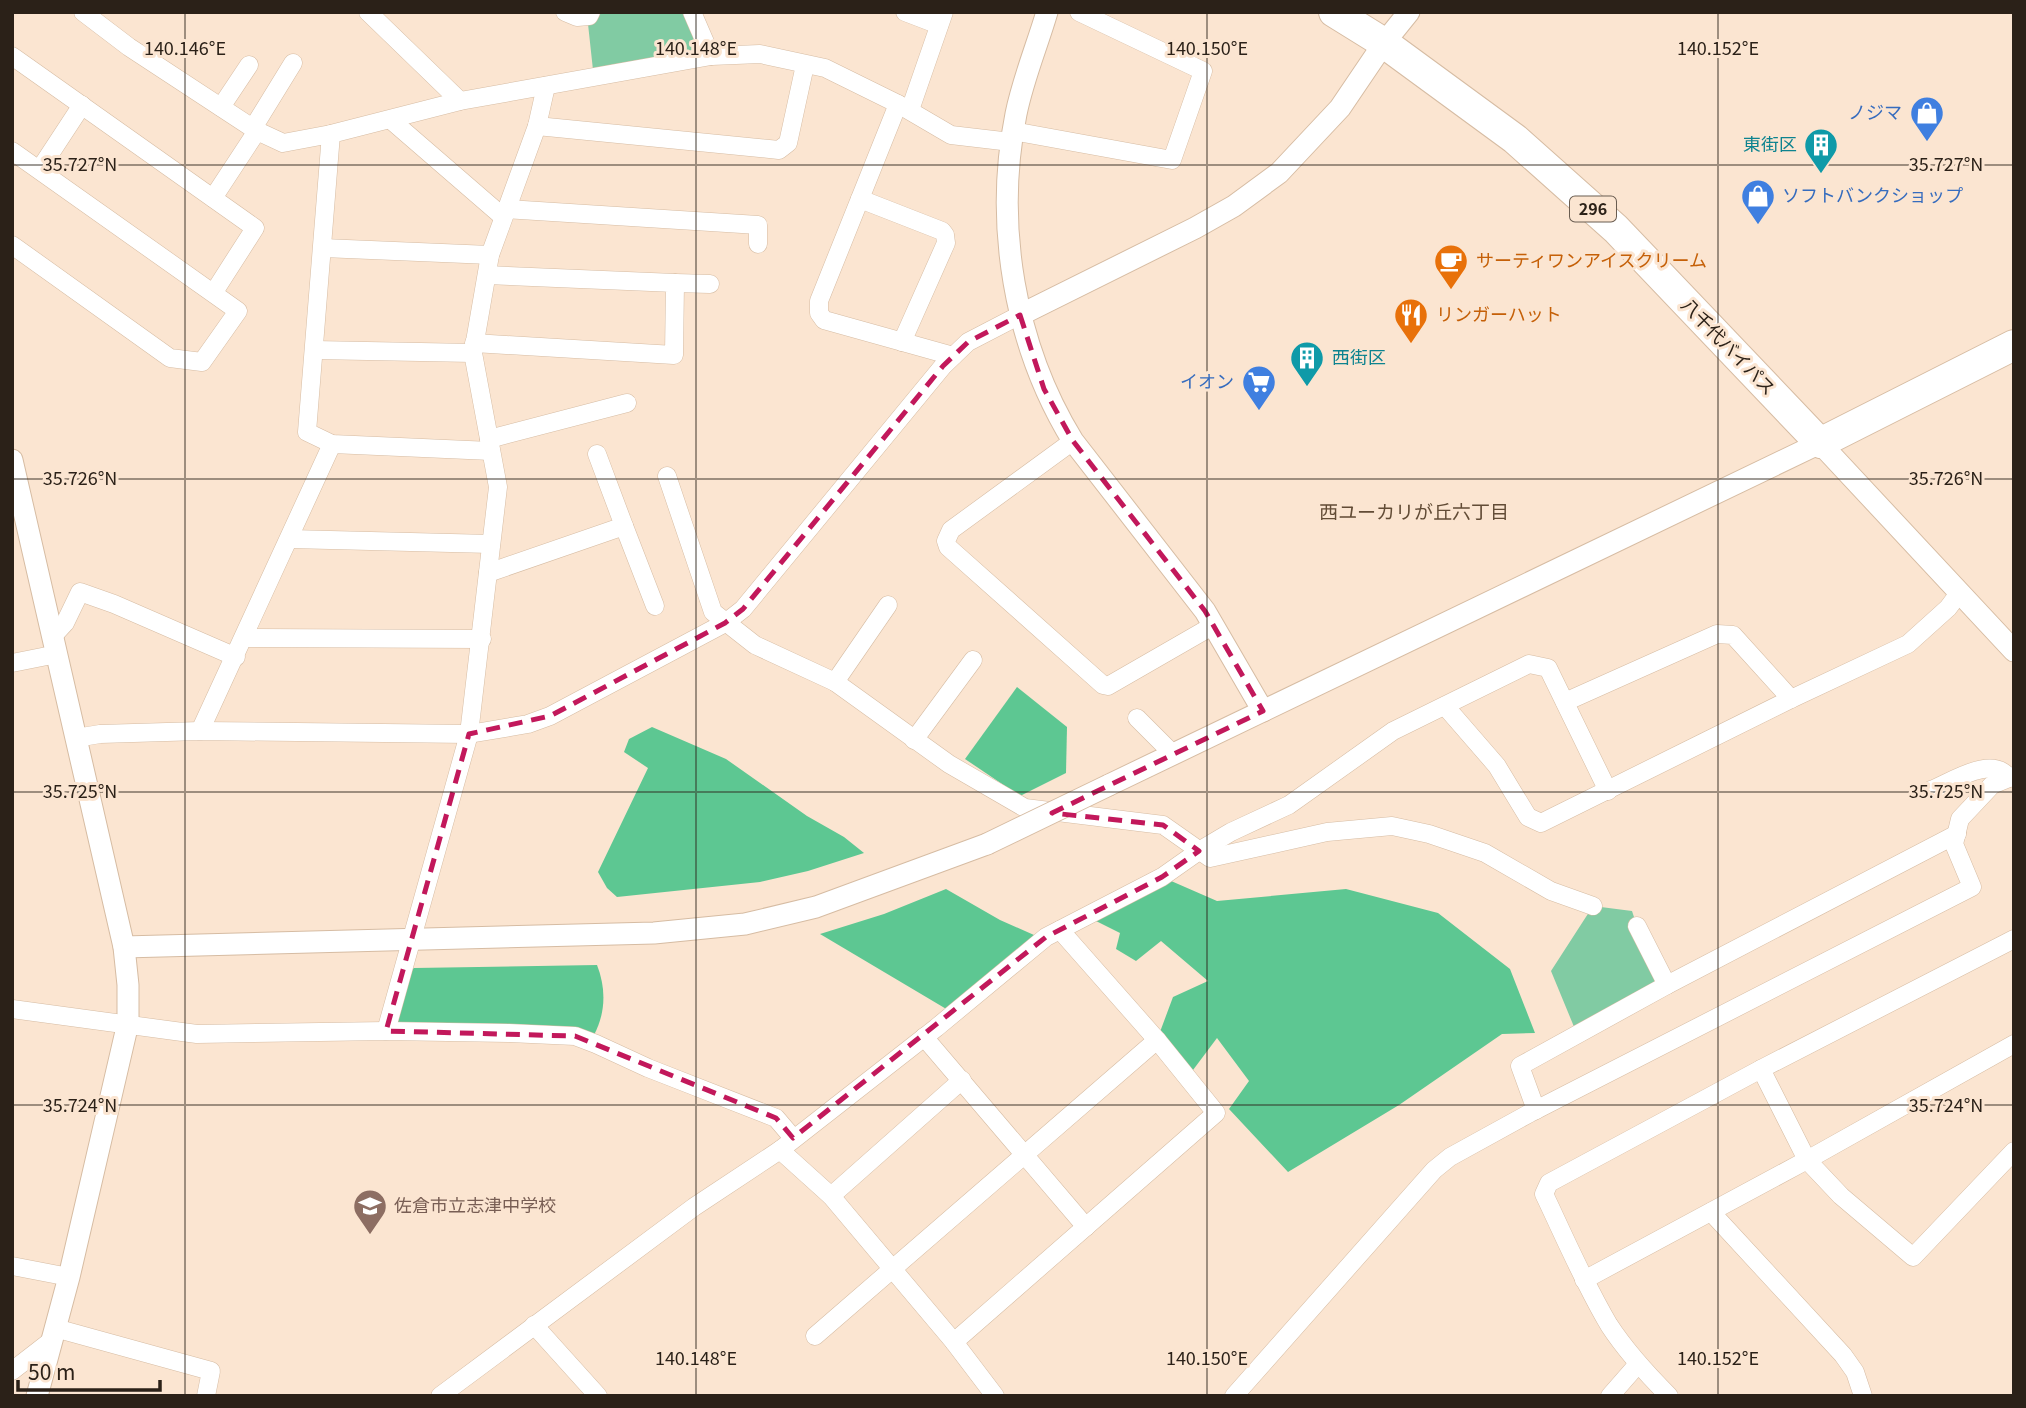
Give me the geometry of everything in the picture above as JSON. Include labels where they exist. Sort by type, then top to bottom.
[{"type":"highway","name":"八千代バイパス","points":[[1334,12],[1384,43],[1515,139],[1616,229],[1820,443]]},
{"type":"highway","points":[[1820,443],[2014,345]]},
{"type":"street","points":[[83,12],[129,47],[255,129],[283,144],[460,102],[711,56],[760,54],[825,68],[904,107],[951,135],[1012,136],[1172,160],[1203,71],[1079,12]]},
{"type":"street","points":[[368,12],[460,102]]},
{"type":"street","points":[[565,12],[577,18],[589,16],[592,12]]},
{"type":"street","points":[[692,12],[711,56]]},
{"type":"street","points":[[905,12],[942,18],[904,107],[860,199],[819,301],[819,313],[824,320],[953,356]]},
{"type":"street","points":[[1047,12],[1017,110],[1012,136],[1008,220],[1020,315],[1044,389],[1073,441],[1205,611],[1263,711]]},
{"type":"street","points":[[76,738],[100,734],[200,731],[469,734],[528,724],[550,716],[725,624],[743,609],[953,356],[968,342],[1195,228],[1234,206],[1279,173],[1340,108],[1384,43],[1409,12]]},
{"type":"street","points":[[12,56],[255,228],[214,292]]},
{"type":"street","points":[[213,198],[293,63]]},
{"type":"street","points":[[221,107],[249,65]]},
{"type":"street","points":[[537,126],[779,150],[788,144],[806,65]]},
{"type":"street","points":[[386,1031],[469,734],[498,487],[473,348],[490,255],[537,126],[546,86]]},
{"type":"street","points":[[40,169],[82,105]]},
{"type":"street","points":[[391,120],[504,213],[758,225],[758,244]]},
{"type":"street","points":[[331,134],[307,432],[332,444],[490,445],[627,402]]},
{"type":"street","points":[[12,151],[238,311],[202,362],[170,358],[12,245]]},
{"type":"street","points":[[860,199],[942,231],[945,235],[946,243],[902,342]]},
{"type":"street","points":[[323,248],[490,255]]},
{"type":"street","points":[[486,275],[710,284]]},
{"type":"street","points":[[314,350],[473,348],[674,355],[675,283]]},
{"type":"street","points":[[1073,441],[951,530],[946,541],[947,547],[1103,685],[1108,686],[1213,625]]},
{"type":"street","points":[[124,947],[654,933],[745,924],[816,907],[987,844],[1820,443],[2014,651]]},
{"type":"street","points":[[200,731],[332,444]]},
{"type":"street","points":[[597,454],[655,606]]},
{"type":"street","points":[[12,460],[21,529],[55,645],[124,947],[128,985],[128,1023],[37,1396]]},
{"type":"street","points":[[667,476],[713,612],[725,624],[755,645],[835,682],[914,740],[1025,808],[1163,825],[1205,856],[1217,858],[1327,832],[1392,826],[1429,834],[1485,853],[1551,891],[1594,906]]},
{"type":"street","points":[[488,573],[624,526]]},
{"type":"street","points":[[290,539],[491,544]]},
{"type":"street","points":[[12,663],[55,645],[80,592],[236,657]]},
{"type":"street","points":[[1444,706],[1497,766],[1528,817],[1541,823],[1791,699],[1908,645],[1948,608],[1960,592]]},
{"type":"street","points":[[835,682],[888,605]]},
{"type":"street","points":[[1565,702],[1717,634],[1734,635],[1791,699]]},
{"type":"street","points":[[244,638],[482,639]]},
{"type":"street","points":[[914,740],[973,660]]},
{"type":"street","points":[[440,1396],[694,1207],[787,1144],[1046,937],[1162,877],[1199,851],[1289,805],[1393,731],[1529,664],[1549,668],[1608,791]]},
{"type":"street","points":[[1137,718],[1173,754]]},
{"type":"street","points":[[1931,790],[1984,768],[1997,768],[2012,777]]},
{"type":"street","points":[[1234,1396],[1434,1170],[1450,1157],[1536,1110],[1972,887],[1954,844],[1960,819],[1992,785],[2012,777]]},
{"type":"street","points":[[1536,1110],[1520,1066],[1667,985],[1956,834]]},
{"type":"street","points":[[1637,926],[1667,985]]},
{"type":"street","points":[[954,1342],[1216,1113],[1157,1040],[1060,930]]},
{"type":"street","points":[[1669,1396],[1639,1364],[1611,1327],[1584,1280],[1544,1194],[1549,1183],[1761,1069],[2014,939]]},
{"type":"street","points":[[12,1009],[197,1034],[386,1031],[509,1033],[575,1037],[596,1044],[648,1068],[776,1118],[787,1144],[954,1342],[995,1396]]},
{"type":"street","points":[[924,1037],[1086,1227]]},
{"type":"street","points":[[815,1336],[1157,1040]]},
{"type":"street","points":[[1584,1280],[2014,1044]]},
{"type":"street","points":[[1761,1069],[1807,1160],[1841,1196],[1913,1257],[2014,1151]]},
{"type":"street","points":[[831,1196],[962,1080]]},
{"type":"street","points":[[1710,1212],[1843,1355],[1855,1372],[1863,1396]]},
{"type":"street","points":[[12,1266],[68,1277]]},
{"type":"street","points":[[534,1325],[598,1396]]},
{"type":"street","points":[[12,1371],[54,1334]]},
{"type":"street","points":[[54,1334],[211,1371],[206,1396]]},
{"type":"street","points":[[1611,1396],[1639,1364]]},
{"type":"highlighted area","points":[[1020,315],[1044,389],[1073,441],[1205,611],[1263,711],[1052,813],[1163,825],[1199,851],[1162,877],[1046,937],[793,1138],[776,1118],[575,1036],[386,1031],[469,734],[550,716],[725,623],[743,609],[943,366],[968,342]]},
{"type":"green space","points":[[601,12],[683,12],[699,45],[698,52],[593,70],[588,24],[593,24]]},
{"type":"green space","points":[[1017,687],[1067,727],[1066,773],[1020,796],[965,759]]},
{"type":"green space","points":[[652,727],[726,759],[864,853],[808,871],[760,882],[617,897],[607,888],[598,872],[648,768],[624,752],[629,739]]},
{"type":"green space","points":[[1162,877],[1217,901],[1346,889],[1438,913],[1510,969],[1535,1033],[1502,1034],[1399,1105],[1288,1172],[1229,1109],[1249,1081],[1217,1038],[1187,1078],[1157,1040],[1173,997],[1208,981],[1161,941],[1136,961],[1116,949],[1120,933],[1096,921]]},
{"type":"green space","points":[[946,889],[1000,920],[1034,935],[1032,942],[948,1010],[820,934],[884,914]]},
{"type":"green space","points":[[1593,906],[1632,911],[1667,985],[1577,1034],[1551,971]]},
{"type":"green space","points":[[597,965],[603,1000],[601,1018],[594,1035],[396,1023],[408,972],[414,968]]},
{"type":"place","name":"ノジマ","points":[[1927,143]]},
{"type":"place","name":"東街区","points":[[1821,175]]},
{"type":"place","name":"ソフトバンクショップ","points":[[1758,226]]},
{"type":"place","name":"サーティワンアイスクリーム","points":[[1451,291]]},
{"type":"place","name":"リンガーハット","points":[[1411,345]]},
{"type":"place","name":"西街区","points":[[1307,388]]},
{"type":"place","name":"イオン","points":[[1259,412]]},
{"type":"place","name":"佐倉市立志津中学校","points":[[370,1236]]},
{"type":"district","name":"西ユーカリが丘六丁目","points":[[1414,512]]}]
